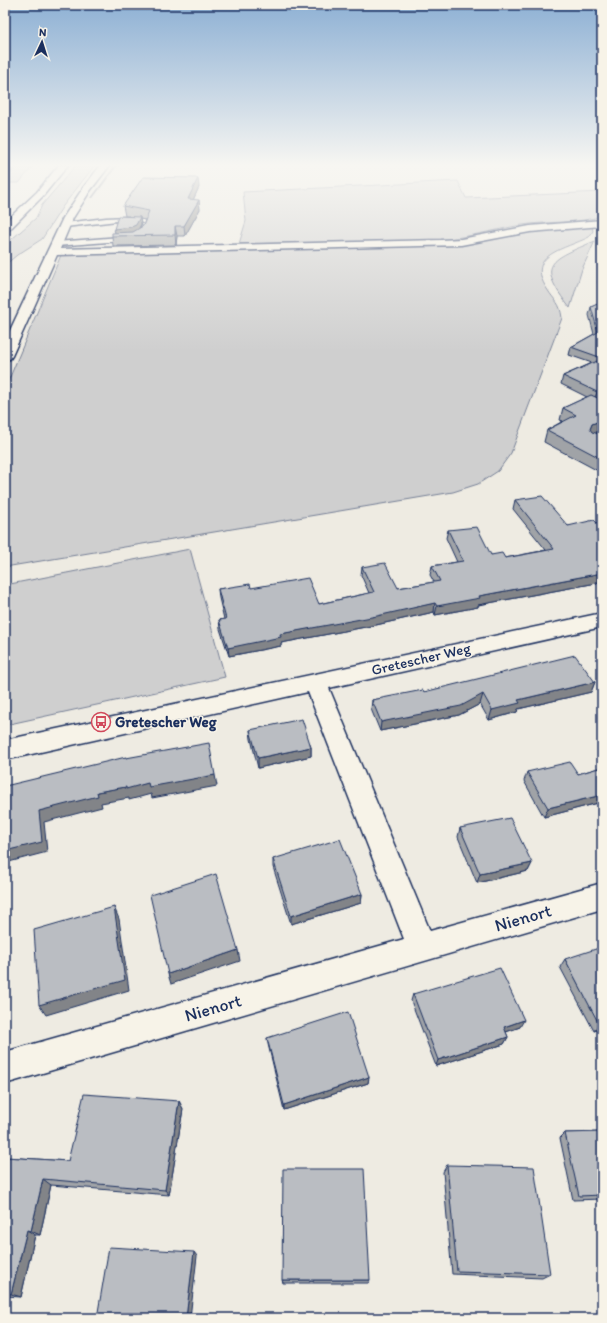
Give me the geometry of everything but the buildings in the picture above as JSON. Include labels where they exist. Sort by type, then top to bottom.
[{"type":"main road","points":[[5,356],[64,227]]},
{"type":"main road","points":[[54,248],[441,243],[461,242],[530,228],[548,227]]},
{"type":"main road","name":"Gretescher Weg","points":[[5,750],[602,620]]},
{"type":"main road","points":[[316,683],[422,948]]},
{"type":"main road","name":"Nienort","points":[[5,1068],[602,896]]},
{"type":"lane","points":[[54,248],[134,238],[141,234],[144,227]]},
{"type":"shaded area","points":[[26,227],[50,227],[42,239],[17,255],[5,265],[5,245]]},
{"type":"shaded area","points":[[244,227],[514,227],[469,236],[437,240],[239,244]]},
{"type":"shaded area","points":[[592,227],[593,231],[589,237],[560,249],[544,260],[541,268],[541,277],[558,305],[562,318],[511,453],[498,471],[478,484],[453,492],[5,567],[5,389],[61,255],[443,246],[468,244],[536,231]]},
{"type":"shaded area","points":[[595,241],[582,269],[570,308],[559,293],[553,281],[551,272],[552,265],[567,253]]},
{"type":"shaded area","points":[[190,549],[225,677],[5,725],[5,585]]},
{"type":"place","name":"Gretescher Weg","points":[[101,722]]}]
